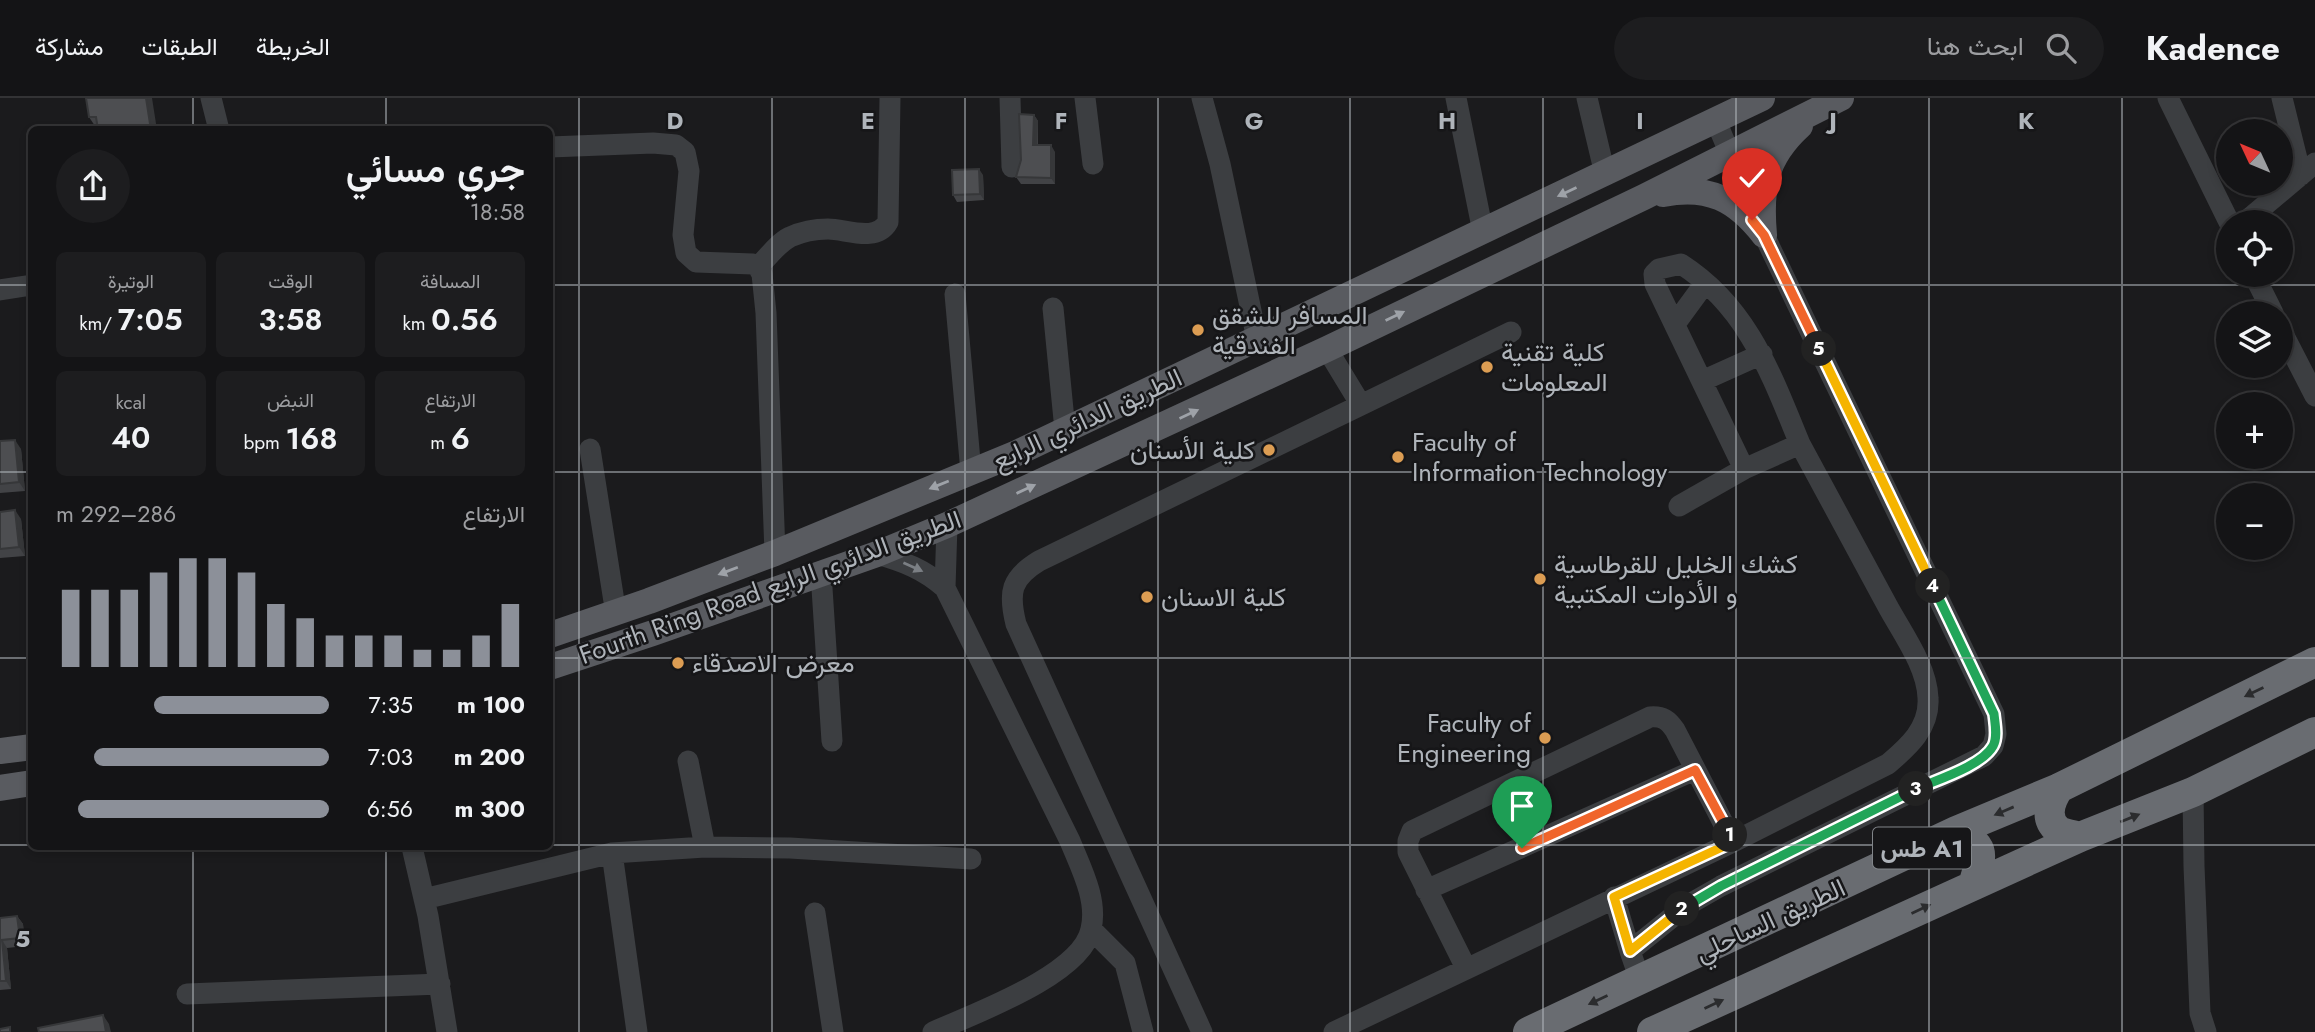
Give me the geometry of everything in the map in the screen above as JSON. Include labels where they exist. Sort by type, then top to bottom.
[{"type":"highway","name":"الطريق الساحلي","points":[[1528,1032],[1956,831],[2059,788],[2315,662]]},
{"type":"highway","name":"الطريق الساحلي","points":[[1652,1032],[2080,837],[2193,792],[2315,732]]},
{"type":"highway","points":[[2059,788],[2051,800],[2049,810],[2052,822],[2059,831],[2080,837]]},
{"type":"highway","points":[[1956,831],[1972,840],[1980,849],[1981,860],[1973,885]]},
{"type":"main road","name":"الطريق الدائري الرابع","points":[[553,634],[616,614],[775,553],[971,472],[1065,430],[1762,98]]},
{"type":"main road","name":"الطريق الدائري الرابع","points":[[1105,453],[1644,197],[1841,98]]},
{"type":"main road","points":[[1764,235],[1763,186],[1771,160],[1786,138],[1813,114]]},
{"type":"main road","points":[[1644,197],[1679,190],[1721,197],[1740,207],[1764,235]]},
{"type":"main road","name":"Fourth Ring Road الطريق الدائري الرابع","points":[[553,666],[877,554],[1105,453]]},
{"type":"main road","points":[[0,751],[28,748]]},
{"type":"main road","points":[[0,788],[28,784]]},
{"type":"street","points":[[211,98],[218,126]]},
{"type":"street","points":[[758,267],[788,238],[801,233],[827,229],[863,234],[885,229],[888,222],[890,98]]},
{"type":"street","points":[[1010,98],[1012,167]]},
{"type":"street","points":[[1085,98],[1093,164]]},
{"type":"street","points":[[1202,98],[1220,164],[1257,339]]},
{"type":"street","points":[[1456,98],[1483,232]]},
{"type":"street","points":[[1587,98],[1605,174]]},
{"type":"street","points":[[2168,98],[2223,210]]},
{"type":"street","points":[[2259,210],[2308,169],[2282,98]]},
{"type":"street","points":[[1630,951],[1686,906],[1721,886],[1972,764],[1993,746],[1996,734],[1994,714],[1764,235],[1716,121]]},
{"type":"street","points":[[553,147],[653,143],[676,145],[685,152],[689,170],[684,235],[686,253],[696,262],[754,264],[762,274],[766,313],[775,553]]},
{"type":"street","points":[[1334,1032],[1733,842],[1888,764],[1909,746],[1921,729],[1927,714],[1928,698],[1915,657],[1800,444],[1762,354],[1738,316],[1685,266],[1677,263],[1659,269],[1654,274],[1655,284],[1744,469]]},
{"type":"street","points":[[1675,324],[1705,284]]},
{"type":"street","points":[[0,290],[28,286]]},
{"type":"street","points":[[955,294],[971,472]]},
{"type":"street","points":[[1053,308],[1065,430]]},
{"type":"street","points":[[1202,1032],[1016,624],[1012,610],[1015,580],[1039,561],[1511,332]]},
{"type":"street","points":[[1327,349],[1361,405]]},
{"type":"street","points":[[1702,381],[1762,354]]},
{"type":"street","points":[[2293,354],[2315,397]]},
{"type":"street","points":[[1679,506],[1744,469],[1800,444]]},
{"type":"street","points":[[590,449],[616,614]]},
{"type":"street","points":[[945,588],[947,525]]},
{"type":"street","points":[[877,554],[916,566],[945,588],[1070,841],[1086,883],[1092,913],[1091,929],[1078,954],[1064,966],[1010,998],[933,1032]]},
{"type":"street","points":[[821,573],[832,741]]},
{"type":"street","points":[[1466,968],[1408,852],[1412,831],[1650,717],[1669,721],[1733,842]]},
{"type":"street","points":[[688,761],[705,847]]},
{"type":"street","points":[[1426,890],[1695,770]]},
{"type":"street","points":[[2193,792],[2200,1013],[2206,1032]]},
{"type":"street","points":[[424,899],[612,853],[705,847],[790,848],[971,859]]},
{"type":"street","points":[[413,850],[447,1032]]},
{"type":"street","points":[[612,853],[637,1032]]},
{"type":"street","points":[[1614,897],[1640,980]]},
{"type":"street","points":[[815,913],[832,1032]]},
{"type":"street","points":[[1091,929],[1125,963],[1143,1032]]},
{"type":"street","points":[[187,994],[440,984]]},
{"type":"building","points":[[86,98],[146,98],[150,126],[97,126],[96,117],[89,117]]},
{"type":"building","points":[[1019,114],[1034,115],[1033,145],[1051,145],[1051,178],[1016,177],[1021,160]]},
{"type":"building","points":[[979,169],[980,194],[953,195],[952,170]]},
{"type":"building","points":[[15,440],[19,482],[0,484],[0,441]]},
{"type":"building","points":[[15,510],[19,547],[0,549],[0,512]]},
{"type":"building","points":[[17,916],[20,938],[2,940],[6,981],[0,981],[0,918]]},
{"type":"building","points":[[103,1015],[106,1032],[39,1032],[38,1028]]},
{"type":"building","points":[[10,1027],[10,1032],[0,1032],[0,1029]]},
{"type":"place","name":"المسافر للشقق الفندقية","points":[[1198,330]]},
{"type":"place","name":"كلية تقنية المعلومات","points":[[1487,367]]},
{"type":"place","name":"كلية الأسنان","points":[[1269,450]]},
{"type":"place","name":"Faculty of Information Technology","points":[[1398,457]]},
{"type":"place","name":"كشك الخليل للقرطاسية و الأدوات المكتبية","points":[[1540,579]]},
{"type":"place","name":"كلية الاسنان","points":[[1147,597]]},
{"type":"place","name":"معرض الاصدقاء","points":[[678,663]]},
{"type":"place","name":"Faculty of Engineering","points":[[1545,738]]},
{"type":"route","points":[[1522,848],[1695,770],[1733,842],[1614,897],[1630,951],[1665,921],[1721,886],[1972,764],[1993,746],[1996,734],[1994,714],[1764,235],[1752,220]]}]
